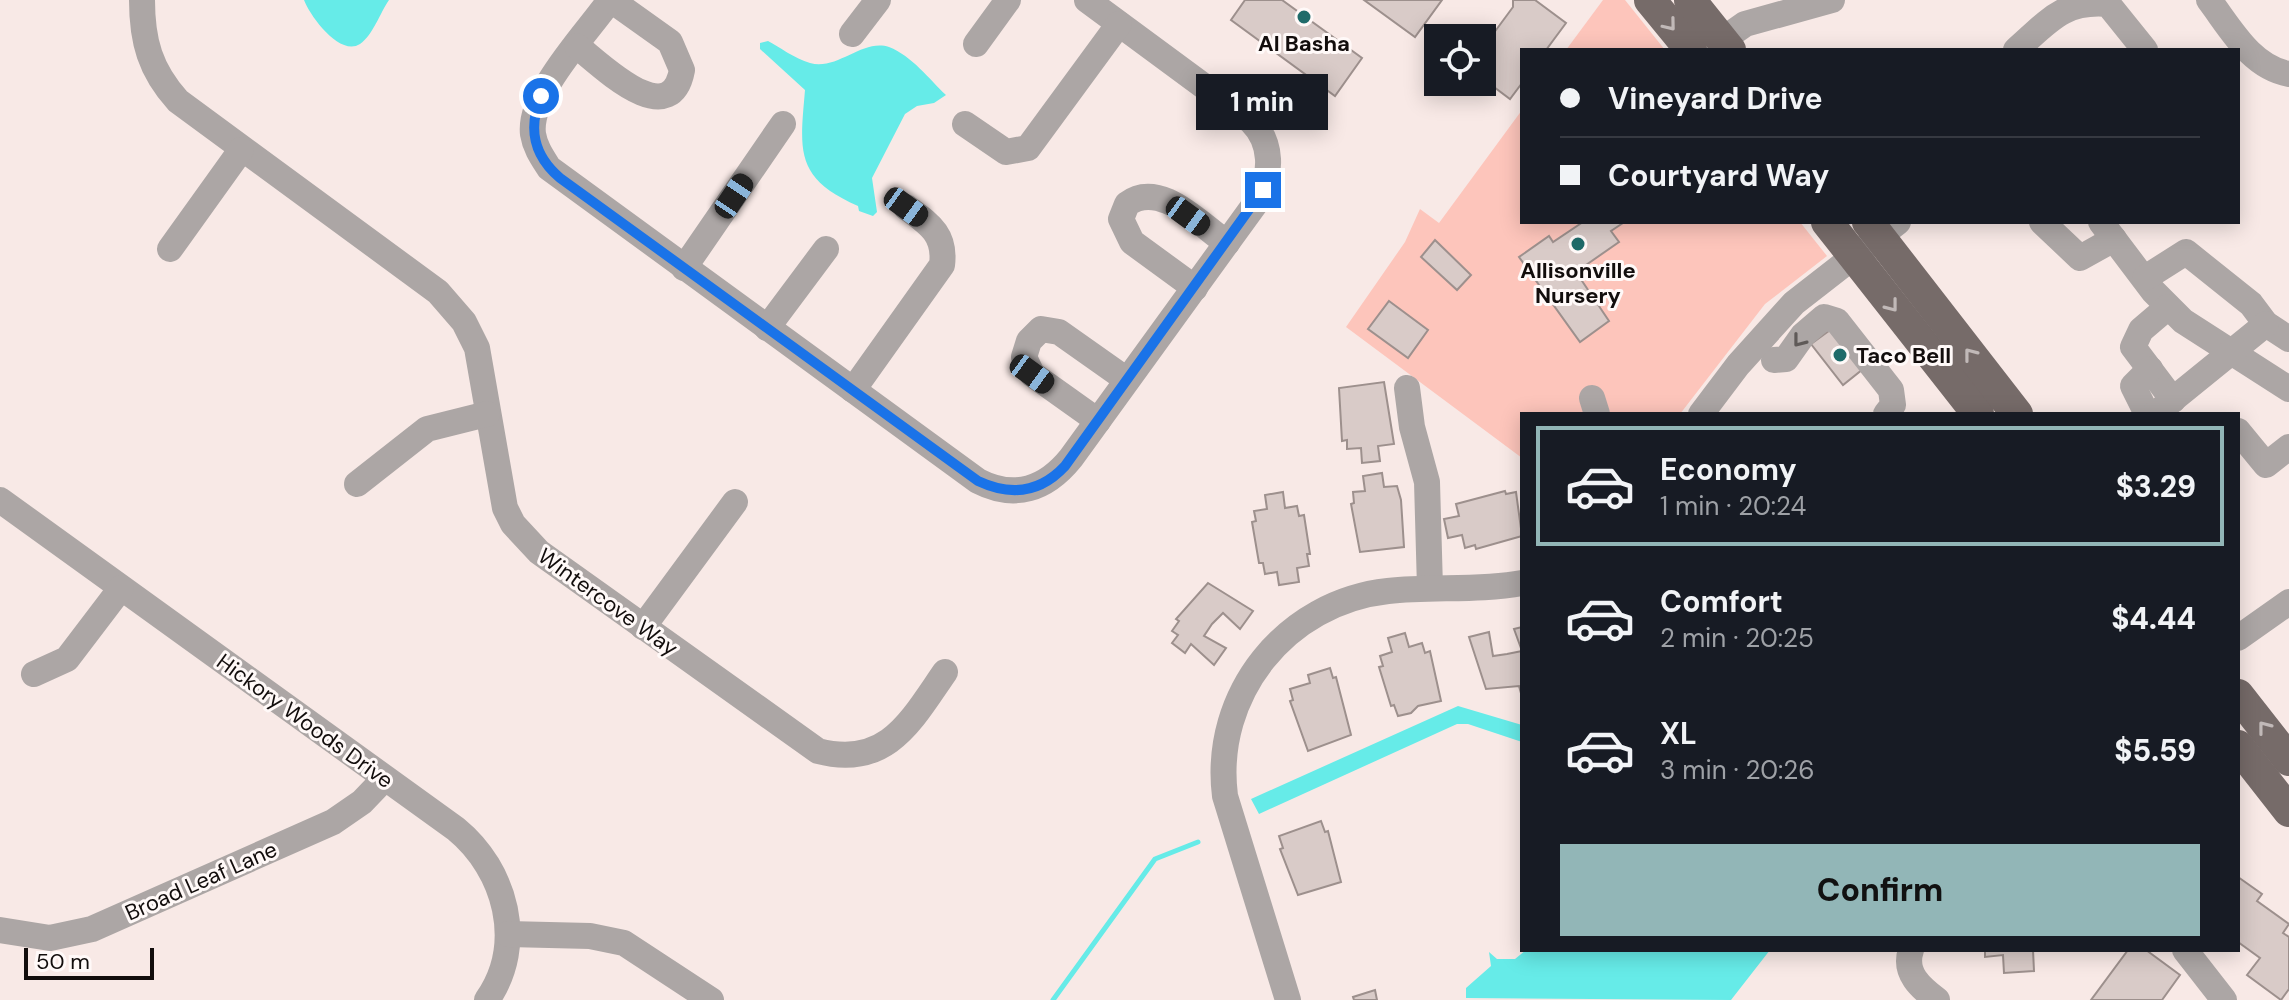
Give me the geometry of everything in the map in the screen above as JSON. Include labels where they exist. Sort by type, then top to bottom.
[{"type":"main road","points":[[1650,0],[1689,48]]},
{"type":"main road","points":[[1690,0],[1720,47]]},
{"type":"main road","points":[[1833,224],[1873,237],[2015,412]]},
{"type":"main road","points":[[1873,237],[1977,412]]},
{"type":"main road","points":[[2240,698],[2289,760]]},
{"type":"main road","points":[[2240,749],[2289,811]]},
{"type":"street","name":"Wintercove Way","points":[[142,0],[145,46],[164,86],[192,114],[390,257],[452,306],[471,333],[477,348],[503,502],[513,524],[549,561],[803,743],[832,754],[863,754],[887,745],[907,726],[945,672]]},
{"type":"street","points":[[577,46],[642,94],[659,97],[677,86],[682,70],[670,42],[611,0],[577,46],[536,107],[533,133],[539,152],[560,178],[978,481],[1002,490],[1028,489],[1045,483],[1059,472],[1258,200],[1267,180],[1269,162],[1262,135],[1238,109],[1087,0]]},
{"type":"street","points":[[852,34],[878,0]]},
{"type":"street","points":[[976,44],[1008,0]]},
{"type":"street","points":[[1720,47],[1745,24],[1832,0]]},
{"type":"street","points":[[2209,0],[2250,53],[2283,73]]},
{"type":"street","points":[[2018,48],[2064,9],[2086,2],[2108,4],[2143,48]]},
{"type":"street","points":[[965,124],[1006,152],[1028,148],[1119,24]]},
{"type":"street","points":[[684,268],[783,124]]},
{"type":"street","points":[[170,249],[241,150]]},
{"type":"street","points":[[1195,288],[1128,237],[1121,219],[1127,204],[1145,194],[1159,196],[1227,243]]},
{"type":"street","points":[[853,390],[942,265],[943,246],[938,233],[906,207]]},
{"type":"street","points":[[2044,224],[2080,258],[2107,230],[2168,307],[2289,389]]},
{"type":"street","points":[[1703,412],[1748,353],[1794,303],[1873,237]]},
{"type":"street","points":[[767,328],[826,249]]},
{"type":"street","points":[[2145,278],[2186,252],[2251,304],[2266,324],[2289,339]]},
{"type":"street","points":[[2168,307],[2141,330],[2133,347],[2150,369],[2159,411],[2266,324]]},
{"type":"street","points":[[1774,360],[1786,359],[1803,335],[1824,317],[1837,321],[1891,390],[1893,405],[1888,412]]},
{"type":"street","points":[[1098,421],[1032,374],[1024,357],[1029,341],[1041,329],[1059,332],[1127,380]]},
{"type":"street","points":[[1407,388],[1416,446],[1427,482],[1430,588]]},
{"type":"street","points":[[357,484],[427,429],[487,414]]},
{"type":"street","points":[[2240,433],[2266,465],[2289,447]]},
{"type":"street","name":"Hickory Woods Drive","points":[[0,500],[456,829],[484,858],[499,884],[508,934],[500,977],[487,1000]]},
{"type":"street","points":[[643,627],[735,502]]},
{"type":"street","points":[[1288,1000],[1225,796],[1222,770],[1231,716],[1241,692],[1264,657],[1301,622],[1346,599],[1386,591],[1520,583]]},
{"type":"street","points":[[34,674],[67,659],[121,588]]},
{"type":"street","points":[[2240,637],[2289,602]]},
{"type":"street","name":"Broad Leaf Lane","points":[[0,930],[50,938],[105,924],[333,822],[362,802],[384,779]]},
{"type":"street","points":[[508,934],[590,936],[624,943],[711,1000]]},
{"type":"street","points":[[1911,952],[1912,975],[1920,987],[1937,1000]]},
{"type":"street","points":[[2187,952],[2224,1000]]},
{"type":"shaded area","points":[[1603,0],[1625,0],[1663,48],[1567,48]]},
{"type":"shaded area","points":[[1520,113],[1520,224],[1802,224],[1827,256],[1765,304],[1682,412],[1520,412],[1520,457],[1346,327],[1405,242],[1420,209],[1439,223]]},
{"type":"water","points":[[304,0],[389,0],[369,35],[360,44],[352,46],[344,45],[327,33]]},
{"type":"water","points":[[768,41],[799,59],[820,64],[869,47],[889,47],[913,62],[946,95],[905,114],[872,178],[877,212],[873,216],[859,211],[858,206],[837,195],[812,173],[803,146],[805,90],[760,49],[760,43]]},
{"type":"water","points":[[1458,706],[1520,724],[1520,741],[1468,724],[1457,724],[1259,814],[1251,799]]},
{"type":"water","points":[[1489,952],[1497,959],[1515,959],[1524,952],[1768,952],[1731,1000],[1466,998],[1466,988],[1491,966]]},
{"type":"building","points":[[1245,0],[1282,0],[1362,58],[1335,96],[1231,20]]},
{"type":"building","points":[[1364,0],[1442,0],[1415,37]]},
{"type":"building","points":[[1513,0],[1535,0],[1566,23],[1547,48],[1520,48],[1520,86],[1510,99],[1496,88],[1496,30],[1513,7]]},
{"type":"building","points":[[1580,224],[1622,224],[1611,231],[1619,242],[1576,272],[1609,321],[1580,342],[1519,257],[1549,236],[1553,242]]},
{"type":"building","points":[[1435,240],[1471,275],[1457,290],[1421,257]]},
{"type":"building","points":[[1389,301],[1428,330],[1408,358],[1368,329]]},
{"type":"building","name":"Taco Bell","points":[[1837,325],[1868,365],[1843,385],[1811,344]]},
{"type":"building","points":[[1384,382],[1394,444],[1378,446],[1380,461],[1362,463],[1361,448],[1347,449],[1347,440],[1342,441],[1339,388]]},
{"type":"building","points":[[1382,473],[1384,487],[1397,486],[1404,547],[1360,552],[1351,504],[1354,503],[1353,492],[1365,491],[1363,476]]},
{"type":"building","points":[[1505,491],[1506,494],[1516,492],[1520,537],[1476,549],[1475,545],[1465,548],[1462,535],[1448,538],[1444,519],[1459,516],[1456,504]]},
{"type":"building","points":[[1283,492],[1285,508],[1297,506],[1299,516],[1304,515],[1310,554],[1307,554],[1309,566],[1297,568],[1299,582],[1279,585],[1277,572],[1265,574],[1263,563],[1259,563],[1252,522],[1256,521],[1254,511],[1267,509],[1265,495]]},
{"type":"building","points":[[1208,583],[1253,611],[1240,629],[1223,613],[1212,624],[1204,636],[1226,648],[1214,665],[1191,644],[1185,653],[1172,643],[1178,635],[1172,631],[1179,621],[1176,619]]},
{"type":"building","points":[[1520,628],[1520,646],[1514,629]]},
{"type":"building","points":[[1489,632],[1493,656],[1520,651],[1520,690],[1519,686],[1486,689],[1469,637]]},
{"type":"building","points":[[1405,633],[1409,647],[1422,643],[1425,653],[1430,651],[1441,701],[1418,706],[1411,713],[1398,716],[1394,705],[1391,706],[1379,667],[1383,666],[1380,656],[1392,652],[1388,638]]},
{"type":"building","points":[[1330,668],[1333,678],[1336,677],[1351,735],[1308,751],[1290,701],[1293,700],[1290,689],[1310,683],[1308,675]]},
{"type":"building","points":[[1321,821],[1325,832],[1328,831],[1341,882],[1298,895],[1280,849],[1283,848],[1279,836]]},
{"type":"building","points":[[2240,878],[2262,894],[2257,901],[2289,924],[2283,933],[2289,937],[2289,989],[2281,1000],[2247,975],[2260,958],[2240,943]]},
{"type":"building","points":[[1985,952],[2033,952],[2034,971],[2004,973],[2003,955],[1985,957]]},
{"type":"building","points":[[2127,952],[2149,952],[2180,975],[2162,1000],[2091,1000]]},
{"type":"building","points":[[1375,990],[1377,1000],[1354,1000],[1353,997]]},
{"type":"waterway","points":[[1053,1000],[1155,859],[1198,842]]},
{"type":"place","name":"Al Basha","points":[[1304,17]]},
{"type":"place","name":"Allisonville Nursery","points":[[1578,244]]},
{"type":"place","name":"Taco Bell","points":[[1840,355]]},
{"type":"route","points":[[541,96],[534,115],[535,142],[549,168],[560,178],[978,481],[1010,491],[1037,487],[1052,479],[1065,466],[1263,190]]}]
